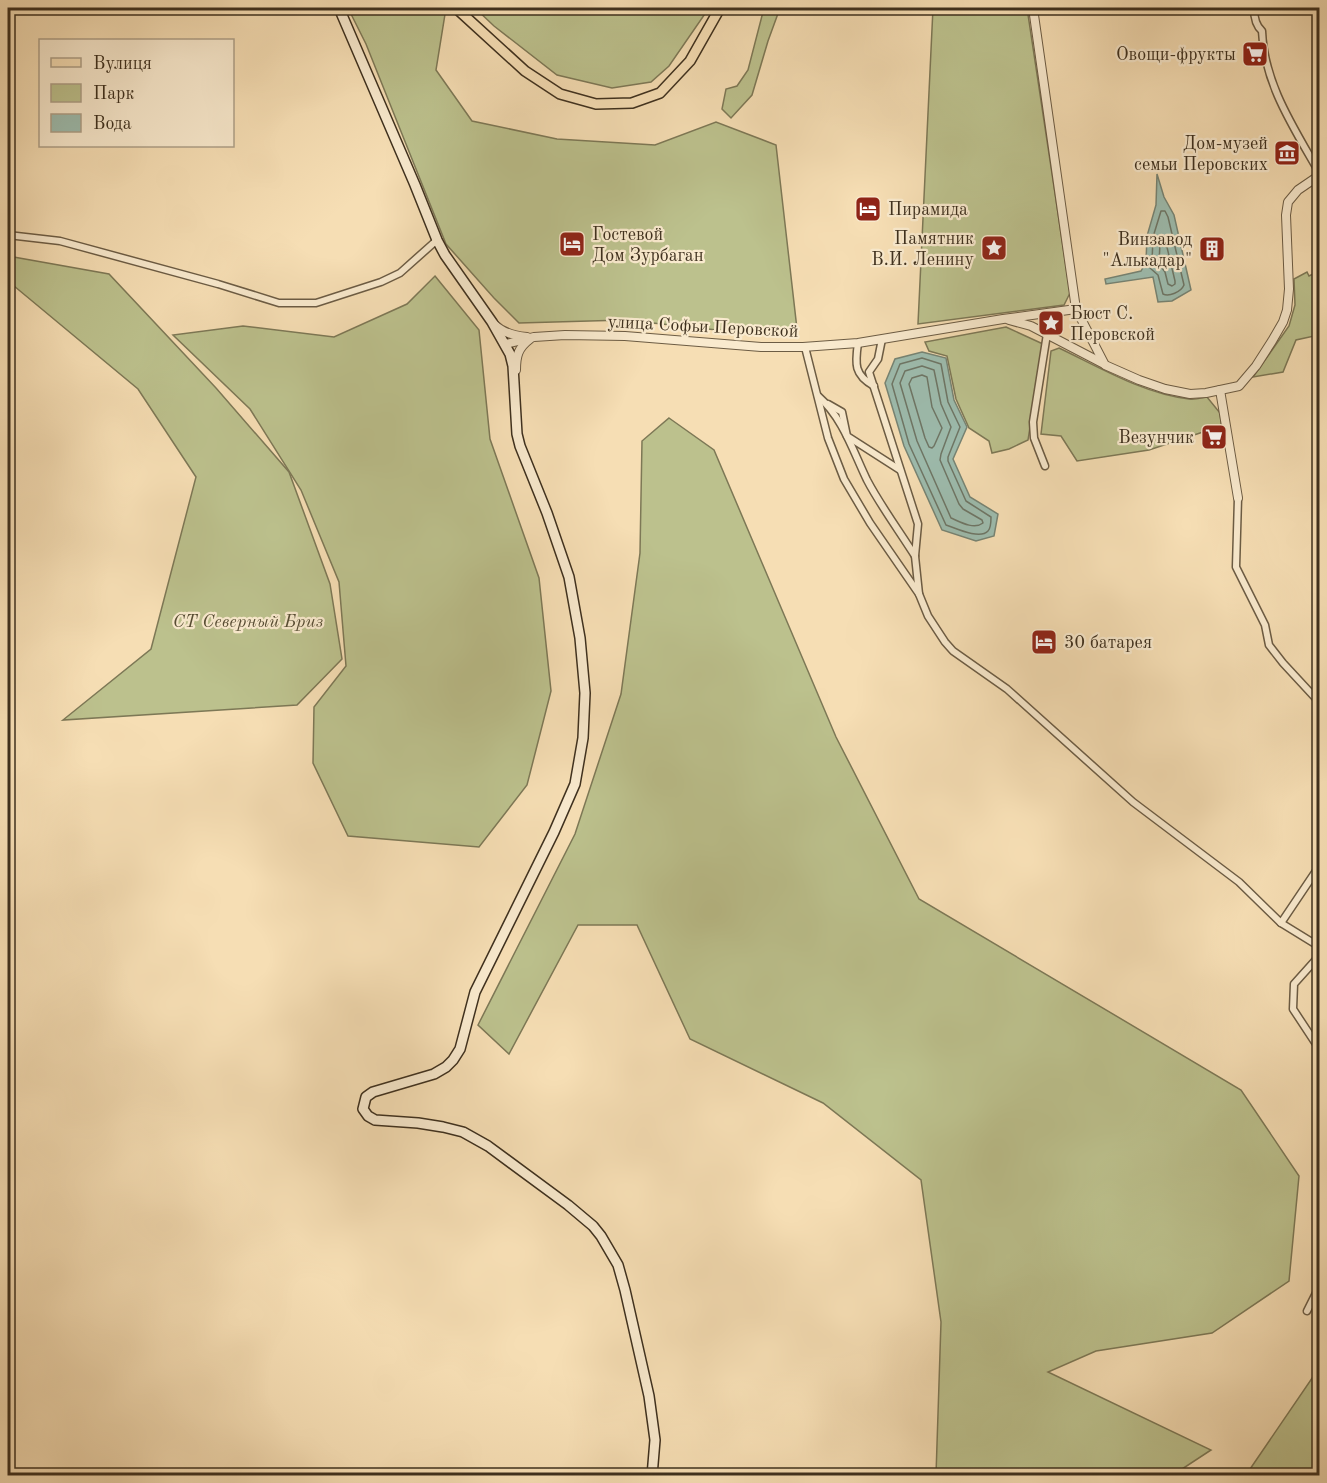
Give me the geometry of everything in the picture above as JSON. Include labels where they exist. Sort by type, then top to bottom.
[{"type":"main road","points":[[339,8],[416,185],[437,240],[492,322],[510,354],[517,434],[569,577],[576,609],[585,693],[583,738],[575,784],[475,992],[460,1048],[453,1060],[434,1074],[373,1092],[366,1097],[363,1109],[375,1120],[417,1123],[463,1132],[488,1146],[568,1205],[593,1226],[601,1236],[618,1265],[646,1385],[655,1440],[652,1476]]},
{"type":"main road","points":[[456,8],[525,71],[560,94],[596,104],[632,103],[660,93],[690,61],[720,8]]},
{"type":"street","points":[[1033,8],[1076,309],[1105,365]]},
{"type":"street","points":[[1004,319],[1019,322],[1047,334],[1139,380],[1190,394],[1239,386],[1256,366],[1272,341],[1287,310],[1289,289],[1286,215],[1288,202],[1298,190],[1320,174],[1276,95],[1262,48],[1262,31],[1258,28],[1254,17],[1254,8]]},
{"type":"street","points":[[8,235],[60,241],[279,303],[316,303],[381,282],[400,273],[437,240]]},
{"type":"street","name":"улица Софьи Перовской","points":[[506,344],[551,335],[625,336],[761,347],[805,347],[858,343],[1076,309]]},
{"type":"street","points":[[492,322],[512,335],[534,337]]},
{"type":"street","points":[[1045,466],[1034,438],[1033,422],[1047,334]]},
{"type":"street","points":[[514,386],[516,356],[519,349],[534,337]]},
{"type":"street","points":[[882,339],[878,359],[869,372],[918,524],[915,556],[919,594]]},
{"type":"street","points":[[858,343],[855,363],[863,380],[874,387]]},
{"type":"street","points":[[805,347],[828,438],[844,479],[870,524],[919,594],[928,616],[945,642],[953,651],[1007,688],[1133,802],[1239,882],[1281,923],[1320,947]]},
{"type":"street","points":[[1220,390],[1238,498],[1236,567],[1264,623],[1269,645],[1320,703]]},
{"type":"street","points":[[817,395],[827,404],[842,412],[847,436],[868,482],[915,556]]},
{"type":"street","points":[[847,436],[901,470]]},
{"type":"street","points":[[1281,923],[1320,865]]},
{"type":"street","points":[[1320,954],[1294,984],[1293,1009],[1320,1050]]},
{"type":"street","points":[[1307,1311],[1320,1285]]},
{"type":"green space","points":[[348,8],[446,8],[436,70],[472,121],[557,139],[655,145],[716,122],[776,145],[797,329],[763,335],[625,320],[519,323],[446,244],[366,44]]},
{"type":"green space","points":[[475,8],[709,8],[669,66],[651,82],[612,88],[557,75],[494,26]]},
{"type":"green space","points":[[764,8],[780,8],[752,95],[731,118],[722,109],[726,89],[737,86],[748,70]]},
{"type":"green space","points":[[933,8],[1027,8],[1070,293],[1064,305],[918,324]]},
{"type":"green space","name":"СТ Северный Бриз","points":[[8,256],[109,274],[216,388],[289,472],[330,584],[342,659],[297,705],[63,720],[151,649],[196,477],[138,389],[8,281]]},
{"type":"green space","points":[[1319,271],[1319,335],[1296,340],[1283,372],[1253,377],[1289,326],[1295,305],[1294,279],[1307,272],[1309,276]]},
{"type":"green space","points":[[435,276],[479,330],[490,439],[539,578],[551,691],[527,785],[479,847],[348,836],[313,763],[314,707],[346,666],[339,582],[301,490],[250,409],[173,335],[243,326],[334,337],[407,304]]},
{"type":"green space","points":[[1006,327],[1043,344],[1028,440],[1009,449],[992,453],[989,441],[969,428],[956,399],[947,356],[929,351],[925,342]]},
{"type":"green space","points":[[1059,348],[1122,379],[1155,392],[1191,399],[1207,397],[1220,413],[1222,430],[1203,432],[1149,450],[1077,461],[1061,436],[1041,434],[1051,351]]},
{"type":"green space","points":[[669,418],[714,450],[836,737],[919,899],[1241,1090],[1299,1176],[1289,1281],[1212,1333],[1096,1351],[1048,1372],[1211,1450],[1173,1475],[936,1475],[941,1322],[921,1180],[823,1103],[690,1039],[637,925],[578,925],[509,1054],[478,1025],[575,834],[621,694],[640,553],[642,441]]},
{"type":"green space","points":[[1319,1368],[1319,1475],[1237,1475],[1248,1472]]},
{"type":"water","points":[[1157,174],[1164,197],[1174,215],[1191,290],[1172,301],[1158,302],[1153,277],[1106,284],[1105,279],[1141,271],[1146,262],[1147,236],[1156,205]]},
{"type":"water","points":[[922,352],[946,358],[954,400],[967,427],[953,459],[970,497],[998,514],[994,536],[976,541],[942,530],[904,446],[885,383],[895,359]]},
{"type":"place","name":"Овощи-фрукты","points":[[1255,54]]},
{"type":"place","name":"Дом-музей семьи Перовских","points":[[1287,153]]},
{"type":"place","name":"Пирамида","points":[[868,209]]},
{"type":"place","name":"Гостевой Дом Зурбаган","points":[[572,244]]},
{"type":"place","name":"Памятник В.И. Ленину","points":[[994,248]]},
{"type":"place","name":"Винзавод \"Алькадар\"","points":[[1212,249]]},
{"type":"place","name":"Бюст С. Перовской","points":[[1051,323]]},
{"type":"place","name":"Везунчик","points":[[1214,437]]},
{"type":"place","name":"30 батарея","points":[[1044,642]]}]
